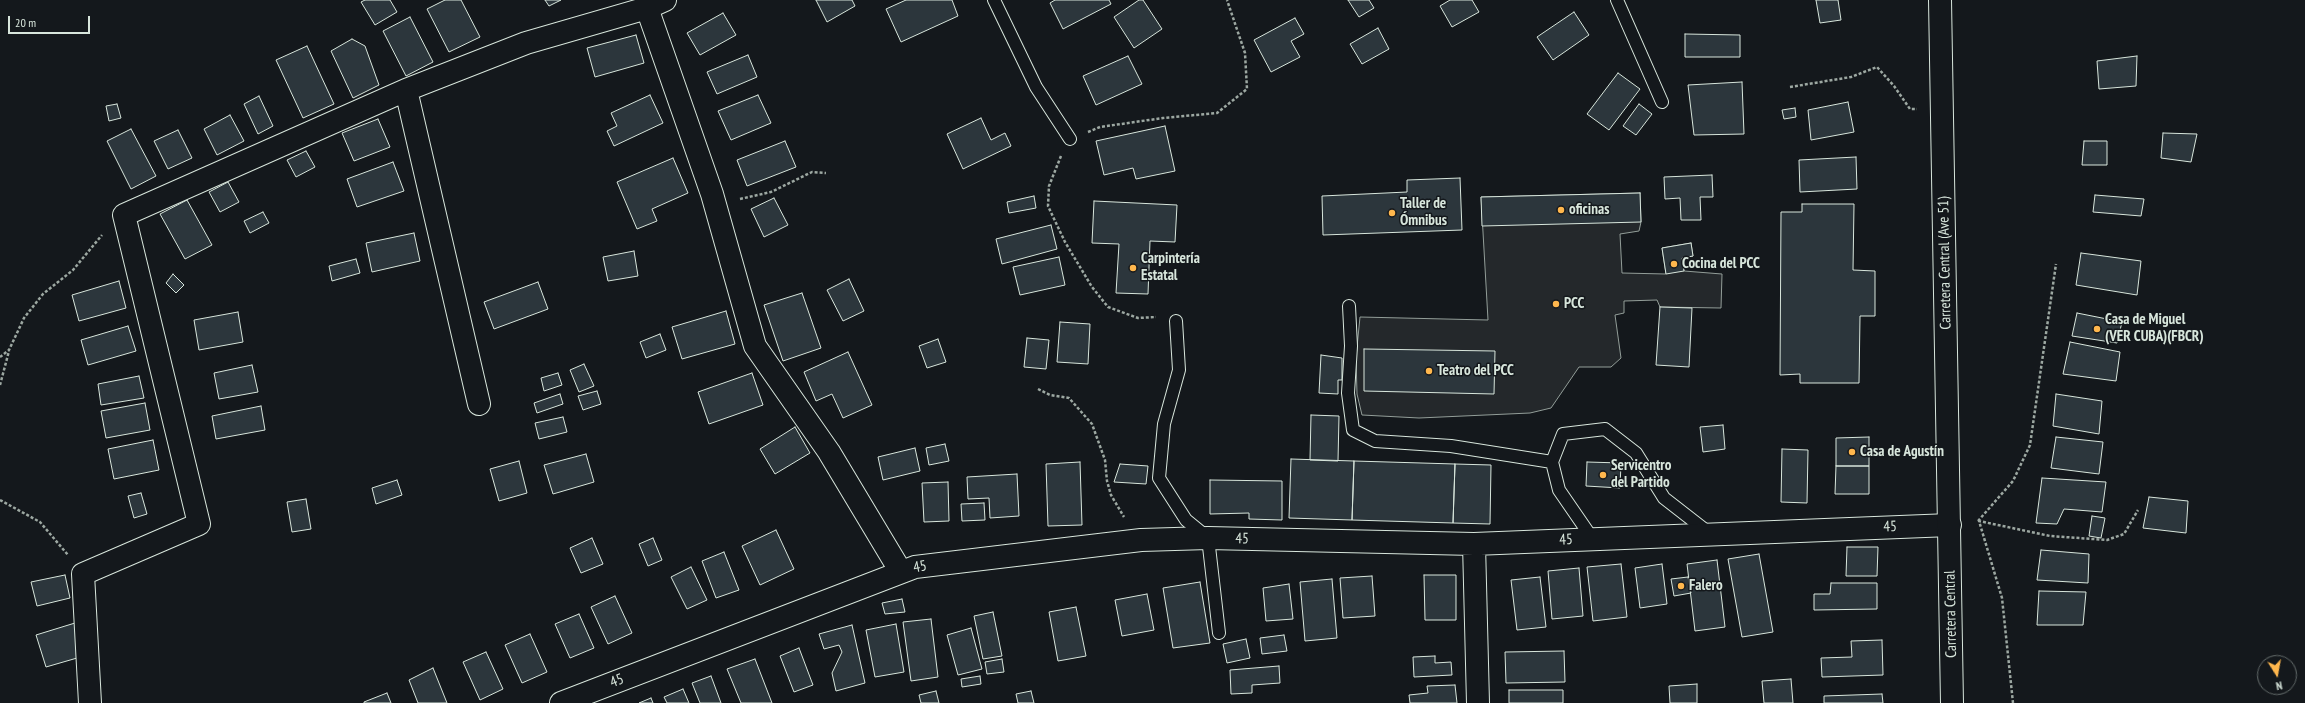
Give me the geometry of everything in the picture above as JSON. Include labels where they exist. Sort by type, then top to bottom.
[{"type":"street","name":"Carretera Central (Ave 51)","points":[[1940,0],[1950,525]]},
{"type":"street","points":[[90,703],[83,574],[199,524],[124,215],[406,90],[526,43],[656,4],[755,346],[829,452],[901,572]]},
{"type":"street","points":[[406,90],[479,404]]},
{"type":"street","name":"45","points":[[561,703],[915,567],[1141,540],[1208,538],[1474,544],[1710,533],[1950,525]]},
{"type":"street","name":"Carretera Central","points":[[1950,525],[1952,703]]},
{"type":"street","points":[[1474,544],[1478,703]]},
{"type":"lane","points":[[994,0],[1036,87],[1070,139]]},
{"type":"lane","points":[[1618,0],[1662,102]]},
{"type":"lane","points":[[1349,306],[1351,346],[1348,393],[1353,430],[1375,441],[1451,446],[1552,462]]},
{"type":"lane","points":[[1176,321],[1179,370],[1164,424],[1159,478],[1186,520],[1208,538],[1219,632]]},
{"type":"lane","points":[[1592,538],[1559,490],[1552,462],[1563,434],[1605,429],[1636,453],[1664,498],[1710,533]]},
{"type":"path","points":[[1176,321],[1165,317],[1138,318],[1108,307],[1092,287],[1065,242],[1048,206],[1049,186],[1056,164],[1070,139],[1100,127],[1163,118],[1217,113],[1247,89],[1245,53],[1227,0]]},
{"type":"path","points":[[1790,88],[1851,77],[1877,67],[1894,86],[1910,109],[1942,108]]},
{"type":"path","points":[[712,194],[740,199],[771,192],[812,172],[826,173]]},
{"type":"path","points":[[0,385],[10,350],[24,318],[43,294],[73,270],[106,231],[124,215]]},
{"type":"path","points":[[1979,521],[2013,482],[2030,445],[2056,264]]},
{"type":"path","points":[[0,357],[10,350]]},
{"type":"path","points":[[1038,389],[1050,395],[1068,398],[1092,424],[1105,460],[1106,480],[1112,495],[1120,511],[1141,540]]},
{"type":"path","points":[[0,500],[40,522],[83,574]]},
{"type":"path","points":[[1950,525],[1979,521],[2050,536],[2107,540],[2124,534],[2138,510]]},
{"type":"path","points":[[1979,521],[2002,598],[2013,703]]},
{"type":"shaded area","name":"PCC","points":[[1640,193],[1641,222],[1639,231],[1620,234],[1622,273],[1666,274],[1662,248],[1691,243],[1693,256],[1682,258],[1684,271],[1722,274],[1721,308],[1660,307],[1657,300],[1624,301],[1624,313],[1615,315],[1621,358],[1611,367],[1579,367],[1551,408],[1530,413],[1419,418],[1362,415],[1357,394],[1356,357],[1360,317],[1488,320],[1481,197]]},
{"type":"building","points":[[365,0],[390,0],[397,12],[375,25],[361,2]]},
{"type":"building","points":[[445,0],[461,0],[480,37],[449,52],[427,9]]},
{"type":"building","points":[[545,0],[561,0],[549,6]]},
{"type":"building","points":[[816,0],[852,0],[855,6],[827,22]]},
{"type":"building","points":[[906,0],[952,0],[958,16],[901,42],[886,9]]},
{"type":"building","points":[[1055,0],[1109,0],[1111,4],[1063,29],[1050,3]]},
{"type":"building","points":[[1139,0],[1143,0],[1162,29],[1134,48],[1114,17]]},
{"type":"building","points":[[1348,0],[1369,0],[1374,8],[1359,17]]},
{"type":"building","points":[[1450,0],[1472,0],[1479,12],[1452,27],[1440,6]]},
{"type":"building","points":[[1816,0],[1838,0],[1841,20],[1820,23]]},
{"type":"building","points":[[1574,12],[1589,35],[1553,60],[1537,37]]},
{"type":"building","points":[[723,13],[736,35],[700,55],[687,33]]},
{"type":"building","points":[[410,17],[433,62],[406,76],[383,31]]},
{"type":"building","points":[[1295,18],[1304,34],[1291,41],[1300,57],[1271,72],[1254,40]]},
{"type":"building","points":[[1378,28],[1389,49],[1362,64],[1350,44]]},
{"type":"building","points":[[1685,34],[1740,35],[1740,57],[1685,57]]},
{"type":"building","points":[[636,35],[644,63],[595,77],[587,48]]},
{"type":"building","points":[[352,39],[365,46],[379,85],[353,98],[331,51]]},
{"type":"building","points":[[307,46],[334,104],[303,118],[276,60]]},
{"type":"building","points":[[748,55],[757,77],[717,94],[707,72]]},
{"type":"building","points":[[1128,56],[1142,84],[1096,105],[1083,76]]},
{"type":"building","points":[[2137,56],[2136,86],[2099,89],[2097,61]]},
{"type":"building","points":[[1618,73],[1640,89],[1609,130],[1587,114]]},
{"type":"building","points":[[1742,82],[1744,134],[1694,135],[1688,85]]},
{"type":"building","points":[[650,95],[663,123],[614,146],[607,131],[617,126],[611,113]]},
{"type":"building","points":[[758,95],[771,123],[731,140],[718,111]]},
{"type":"building","points":[[259,96],[273,126],[258,134],[244,104]]},
{"type":"building","points":[[1848,102],[1854,132],[1811,140],[1808,110]]},
{"type":"building","points":[[117,104],[121,118],[109,121],[106,106]]},
{"type":"building","points":[[1639,104],[1652,114],[1636,135],[1623,126]]},
{"type":"building","points":[[1795,108],[1796,117],[1784,119],[1782,110]]},
{"type":"building","points":[[230,115],[244,141],[217,155],[204,129]]},
{"type":"building","points":[[981,118],[991,140],[1005,133],[1011,146],[963,169],[947,134]]},
{"type":"building","points":[[378,119],[390,147],[354,161],[342,133]]},
{"type":"building","points":[[1165,126],[1175,171],[1136,179],[1133,168],[1104,175],[1096,141]]},
{"type":"building","points":[[131,129],[156,176],[131,189],[107,141]]},
{"type":"building","points":[[178,130],[192,158],[168,169],[154,141]]},
{"type":"building","points":[[2163,133],[2197,134],[2191,162],[2161,158]]},
{"type":"building","points":[[785,141],[796,167],[747,186],[737,160]]},
{"type":"building","points":[[2084,141],[2107,141],[2107,165],[2082,165]]},
{"type":"building","points":[[306,151],[315,167],[296,177],[287,160]]},
{"type":"building","points":[[1856,157],[1857,189],[1800,192],[1799,160]]},
{"type":"building","points":[[673,158],[688,193],[652,209],[657,221],[637,229],[617,182]]},
{"type":"building","points":[[393,162],[404,191],[357,207],[347,179]]},
{"type":"building","points":[[1712,175],[1713,197],[1700,197],[1701,220],[1681,220],[1680,198],[1665,199],[1664,177]]},
{"type":"building","name":"Taller de Ómnibus","points":[[1460,178],[1462,230],[1323,235],[1322,196],[1407,192],[1407,180]]},
{"type":"building","points":[[228,182],[239,202],[220,212],[209,192]]},
{"type":"building","name":"oficinas","points":[[1640,193],[1641,222],[1482,226],[1481,197]]},
{"type":"building","points":[[2095,195],[2144,199],[2141,216],[2093,212]]},
{"type":"building","points":[[1034,196],[1036,208],[1009,213],[1007,202]]},
{"type":"building","points":[[774,198],[788,225],[764,237],[751,209]]},
{"type":"building","points":[[187,200],[212,245],[185,259],[160,214]]},
{"type":"building","name":"Carpintería Estatal","points":[[1094,201],[1177,205],[1175,242],[1150,241],[1148,294],[1116,293],[1119,244],[1092,243]]},
{"type":"building","points":[[1802,204],[1854,204],[1853,270],[1875,271],[1875,316],[1860,316],[1859,383],[1800,383],[1800,374],[1780,375],[1781,212],[1802,212]]},
{"type":"building","points":[[263,212],[269,223],[250,233],[244,221]]},
{"type":"building","points":[[1051,225],[1057,249],[1002,264],[996,239]]},
{"type":"building","points":[[414,233],[420,261],[372,272],[366,243]]},
{"type":"building","name":"Cocina del PCC","points":[[1691,243],[1693,256],[1682,258],[1684,271],[1666,274],[1662,248]]},
{"type":"building","points":[[634,251],[638,276],[608,281],[603,257]]},
{"type":"building","points":[[2081,253],[2141,261],[2137,295],[2076,285]]},
{"type":"building","points":[[1059,257],[1065,285],[1020,295],[1013,267]]},
{"type":"building","points":[[356,259],[360,273],[332,281],[329,266]]},
{"type":"building","points":[[173,274],[184,285],[176,293],[166,283]]},
{"type":"building","points":[[849,279],[864,311],[843,321],[827,290]]},
{"type":"building","points":[[119,281],[126,308],[79,321],[72,295]]},
{"type":"building","points":[[538,282],[548,309],[494,329],[484,302]]},
{"type":"building","points":[[802,293],[821,348],[783,361],[764,305]]},
{"type":"building","points":[[1660,307],[1692,308],[1689,367],[1656,365]]},
{"type":"building","points":[[726,311],[735,344],[682,359],[672,327]]},
{"type":"building","points":[[238,312],[243,342],[199,350],[194,320]]},
{"type":"building","name":"Casa de Miguel (VER CUBA)(FBCR)","points":[[2077,313],[2122,322],[2117,343],[2072,336]]},
{"type":"building","points":[[1060,322],[1090,324],[1088,364],[1057,362]]},
{"type":"building","points":[[128,326],[136,351],[88,365],[81,340]]},
{"type":"building","points":[[660,334],[666,350],[646,358],[640,342]]},
{"type":"building","points":[[1027,338],[1049,340],[1046,369],[1024,367]]},
{"type":"building","points":[[938,339],[946,362],[927,368],[919,346]]},
{"type":"building","points":[[2070,342],[2120,352],[2116,381],[2063,374]]},
{"type":"building","name":"Teatro del PCC","points":[[1364,349],[1495,351],[1494,394],[1364,391]]},
{"type":"building","points":[[848,352],[872,405],[843,418],[832,394],[816,401],[804,372]]},
{"type":"building","points":[[1321,355],[1342,358],[1342,380],[1338,380],[1338,394],[1319,393]]},
{"type":"building","points":[[584,364],[594,386],[579,392],[570,370]]},
{"type":"building","points":[[252,365],[258,392],[219,399],[214,373]]},
{"type":"building","points":[[558,373],[562,385],[544,391],[541,378]]},
{"type":"building","points":[[752,373],[763,405],[709,424],[698,392]]},
{"type":"building","points":[[139,376],[144,398],[101,405],[98,384]]},
{"type":"building","points":[[597,391],[601,404],[583,410],[578,396]]},
{"type":"building","points":[[560,394],[563,404],[537,413],[534,403]]},
{"type":"building","points":[[2056,394],[2102,401],[2099,434],[2053,426]]},
{"type":"building","points":[[145,403],[150,430],[106,438],[101,411]]},
{"type":"building","points":[[261,406],[265,430],[216,439],[212,416]]},
{"type":"building","points":[[1311,415],[1339,416],[1338,461],[1310,460]]},
{"type":"building","points":[[563,417],[567,432],[539,439],[535,423]]},
{"type":"building","points":[[1723,425],[1725,449],[1703,452],[1700,427]]},
{"type":"building","points":[[795,427],[810,453],[775,474],[760,449]]},
{"type":"building","name":"Casa de Agustín","points":[[1869,437],[1869,466],[1836,466],[1836,438]]},
{"type":"building","points":[[2056,437],[2103,442],[2099,474],[2051,468]]},
{"type":"building","points":[[153,440],[159,470],[114,479],[108,449]]},
{"type":"building","points":[[945,444],[949,461],[929,465],[926,448]]},
{"type":"building","points":[[915,448],[920,471],[883,480],[878,457]]},
{"type":"building","points":[[1782,449],[1808,450],[1807,503],[1781,502]]},
{"type":"building","points":[[586,454],[594,482],[553,494],[544,465]]},
{"type":"building","points":[[1291,459],[1354,461],[1352,520],[1289,518]]},
{"type":"building","points":[[519,461],[527,493],[499,501],[490,469]]},
{"type":"building","points":[[1354,461],[1455,464],[1453,523],[1352,520]]},
{"type":"building","points":[[1080,462],[1082,525],[1048,526],[1046,464]]},
{"type":"building","name":"Servicentro del Partido","points":[[1587,462],[1621,463],[1620,488],[1586,486]]},
{"type":"building","points":[[1120,464],[1148,466],[1146,484],[1114,482]]},
{"type":"building","points":[[1455,464],[1491,465],[1490,524],[1453,523]]},
{"type":"building","points":[[1836,466],[1869,466],[1869,494],[1835,494]]},
{"type":"building","points":[[1017,474],[1019,516],[990,518],[989,498],[968,499],[967,477]]},
{"type":"building","points":[[2042,478],[2106,482],[2102,512],[2064,509],[2057,524],[2036,523]]},
{"type":"building","points":[[397,480],[402,495],[376,504],[372,488]]},
{"type":"building","points":[[1210,480],[1282,481],[1282,520],[1249,519],[1249,513],[1210,514]]},
{"type":"building","points":[[948,482],[949,521],[924,522],[922,483]]},
{"type":"building","points":[[141,493],[147,514],[134,518],[128,496]]},
{"type":"building","points":[[2149,497],[2188,501],[2186,533],[2143,528]]},
{"type":"building","points":[[306,499],[311,529],[292,532],[287,502]]},
{"type":"building","points":[[984,503],[985,520],[962,521],[961,504]]},
{"type":"building","points":[[2092,516],[2105,518],[2101,538],[2089,536]]},
{"type":"building","points":[[776,530],[794,569],[760,585],[742,546]]},
{"type":"building","points":[[592,538],[603,564],[581,573],[570,548]]},
{"type":"building","points":[[653,538],[662,560],[648,566],[639,544]]},
{"type":"building","points":[[1847,547],[1878,547],[1877,576],[1846,576]]},
{"type":"building","points":[[2041,550],[2089,554],[2088,583],[2037,580]]},
{"type":"building","points":[[724,552],[739,590],[716,598],[702,561]]},
{"type":"building","points":[[1759,554],[1773,632],[1742,637],[1728,559]]},
{"type":"building","points":[[1717,560],[1725,627],[1695,631],[1687,564]]},
{"type":"building","points":[[1621,564],[1627,617],[1593,621],[1587,567]]},
{"type":"building","points":[[1662,564],[1667,604],[1640,608],[1635,568]]},
{"type":"building","points":[[691,567],[707,600],[687,609],[671,577]]},
{"type":"building","points":[[1579,568],[1583,616],[1552,619],[1548,571]]},
{"type":"building","points":[[65,575],[70,598],[37,606],[31,582]]},
{"type":"building","points":[[1424,575],[1456,575],[1456,620],[1425,620]]},
{"type":"building","points":[[1372,576],[1375,616],[1343,618],[1340,578]]},
{"type":"building","points":[[1540,577],[1546,627],[1517,630],[1511,580]]},
{"type":"building","name":"Falero","points":[[1688,577],[1691,593],[1674,596],[1671,579]]},
{"type":"building","points":[[1332,579],[1337,638],[1305,641],[1300,582]]},
{"type":"building","points":[[1200,582],[1210,643],[1173,648],[1163,588]]},
{"type":"building","points":[[1831,583],[1877,583],[1877,609],[1814,610],[1814,594],[1830,594]]},
{"type":"building","points":[[1289,584],[1293,619],[1266,621],[1263,588]]},
{"type":"building","points":[[2039,591],[2086,592],[2083,625],[2037,625]]},
{"type":"building","points":[[1147,594],[1154,630],[1122,636],[1115,600]]},
{"type":"building","points":[[615,596],[632,633],[608,644],[591,607]]},
{"type":"building","points":[[902,599],[905,612],[885,614],[882,603]]},
{"type":"building","points":[[1076,607],[1086,656],[1058,661],[1049,612]]},
{"type":"building","points":[[993,612],[1002,656],[983,659],[974,616]]},
{"type":"building","points":[[579,614],[594,648],[570,658],[555,624]]},
{"type":"building","points":[[931,619],[938,677],[911,681],[903,622]]},
{"type":"building","points":[[75,623],[84,656],[46,667],[36,635]]},
{"type":"building","points":[[896,624],[904,672],[875,677],[866,630]]},
{"type":"building","points":[[852,625],[865,683],[836,691],[832,673],[842,652],[839,645],[824,649],[819,634]]},
{"type":"building","points":[[971,628],[982,669],[958,675],[947,635]]},
{"type":"building","points":[[530,634],[547,672],[522,683],[505,645]]},
{"type":"building","points":[[1284,635],[1287,651],[1262,654],[1260,638]]},
{"type":"building","points":[[1246,639],[1250,658],[1227,663],[1223,644]]},
{"type":"building","points":[[1882,640],[1883,675],[1822,677],[1821,658],[1852,657],[1851,641]]},
{"type":"building","points":[[799,648],[813,685],[794,692],[780,656]]},
{"type":"building","points":[[1564,651],[1565,682],[1506,683],[1505,652]]},
{"type":"building","points":[[486,652],[503,689],[480,700],[463,662]]},
{"type":"building","points":[[1435,656],[1435,663],[1451,662],[1452,675],[1414,677],[1413,657]]},
{"type":"building","points":[[755,659],[772,703],[741,703],[727,669]]},
{"type":"building","points":[[1002,659],[1004,672],[987,674],[985,662]]},
{"type":"building","points":[[1279,666],[1280,683],[1252,685],[1252,693],[1231,694],[1230,670]]},
{"type":"building","points":[[433,668],[447,703],[418,703],[409,680]]},
{"type":"building","points":[[711,676],[721,703],[700,703],[692,683]]},
{"type":"building","points":[[980,676],[981,684],[962,687],[961,679]]},
{"type":"building","points":[[1791,679],[1793,703],[1764,703],[1762,681]]},
{"type":"building","points":[[1697,684],[1697,703],[1670,703],[1669,686]]},
{"type":"building","points":[[1455,685],[1457,703],[1410,703],[1409,695],[1428,693],[1427,686]]},
{"type":"building","points":[[683,689],[689,703],[667,703],[664,697]]},
{"type":"building","points":[[1509,690],[1563,690],[1563,703],[1509,703]]},
{"type":"building","points":[[936,691],[939,703],[921,703],[919,695]]},
{"type":"building","points":[[1031,691],[1034,703],[1018,703],[1016,694]]},
{"type":"building","points":[[387,693],[391,703],[364,703],[364,702]]},
{"type":"building","points":[[1882,694],[1883,703],[1824,703],[1824,696]]},
{"type":"building","points":[[651,698],[653,703],[639,703]]},
{"type":"place","name":"oficinas","points":[[1561,210]]},
{"type":"place","name":"Taller de Ómnibus","points":[[1392,213]]},
{"type":"place","name":"Cocina del PCC","points":[[1674,264]]},
{"type":"place","name":"Carpintería Estatal","points":[[1133,268]]},
{"type":"place","name":"PCC","points":[[1556,304]]},
{"type":"place","name":"Casa de Miguel (VER CUBA)(FBCR)","points":[[2097,329]]},
{"type":"place","name":"Teatro del PCC","points":[[1429,371]]},
{"type":"place","name":"Casa de Agustín","points":[[1852,452]]},
{"type":"place","name":"Servicentro del Partido","points":[[1603,475]]},
{"type":"place","name":"Falero","points":[[1681,586]]}]
